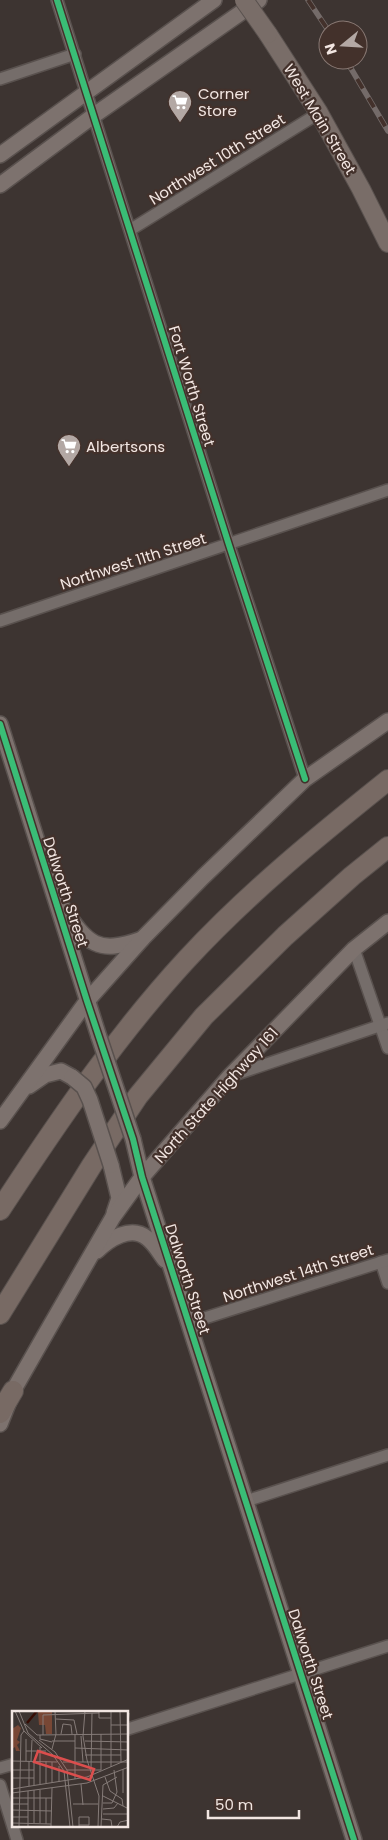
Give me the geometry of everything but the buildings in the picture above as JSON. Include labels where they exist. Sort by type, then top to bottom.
[{"type":"highway","points":[[0,1210],[74,1100],[120,1038],[188,959],[252,895],[313,841],[388,780]]},
{"type":"highway","points":[[0,1314],[92,1165],[138,1096],[204,1016],[285,936],[352,876],[388,847]]},
{"type":"highway","points":[[0,1413],[13,1391]]},
{"type":"main road","points":[[0,155],[214,0]]},
{"type":"main road","name":"West Main Street","points":[[244,0],[319,113],[388,243]]},
{"type":"main road","points":[[0,185],[93,116],[258,0]]},
{"type":"main road","points":[[0,1121],[87,1001],[143,938],[203,877],[305,780],[388,721]]},
{"type":"main road","name":"Dalworth Street","points":[[0,724],[87,1001],[133,1139],[142,1177],[354,1840]]},
{"type":"main road","points":[[54,895],[76,927],[92,942],[106,947],[122,946],[143,938]]},
{"type":"main road","name":"North State Highway 161","points":[[0,1424],[13,1391],[113,1217],[142,1177],[230,1076],[354,949],[388,922]]},
{"type":"main road","points":[[20,1092],[45,1075],[61,1071],[72,1076],[84,1087],[111,1165],[119,1198],[113,1217]]},
{"type":"main road","points":[[91,1257],[107,1241],[128,1233],[137,1233],[146,1237],[172,1270]]},
{"type":"street","name":"Fort Worth Street","points":[[57,0],[305,780]]},
{"type":"street","points":[[0,79],[75,54]]},
{"type":"street","name":"Northwest 10th Street","points":[[130,230],[319,113]]},
{"type":"street","name":"Northwest 11th Street","points":[[0,621],[388,490]]},
{"type":"street","points":[[354,949],[384,1024],[388,1048]]},
{"type":"street","points":[[230,1076],[384,1024]]},
{"type":"street","points":[[385,1261],[388,1283]]},
{"type":"street","name":"Northwest 14th Street","points":[[189,1323],[385,1261]]},
{"type":"street","points":[[246,1501],[388,1455]]},
{"type":"street","points":[[129,1729],[388,1646]]},
{"type":"street","points":[[0,1785],[12,1824]]},
{"type":"street","points":[[13,1828],[17,1840]]},
{"type":"railway","points":[[308,0],[321,20]]},
{"type":"railway","points":[[352,70],[388,131]]},
{"type":"cycle path","points":[[57,0],[305,779]]},
{"type":"cycle path","points":[[0,724],[87,1001],[133,1139],[142,1177],[354,1840]]},
{"type":"place","name":"Corner Store","points":[[180,123]]},
{"type":"place","name":"Albertsons","points":[[69,467]]}]
